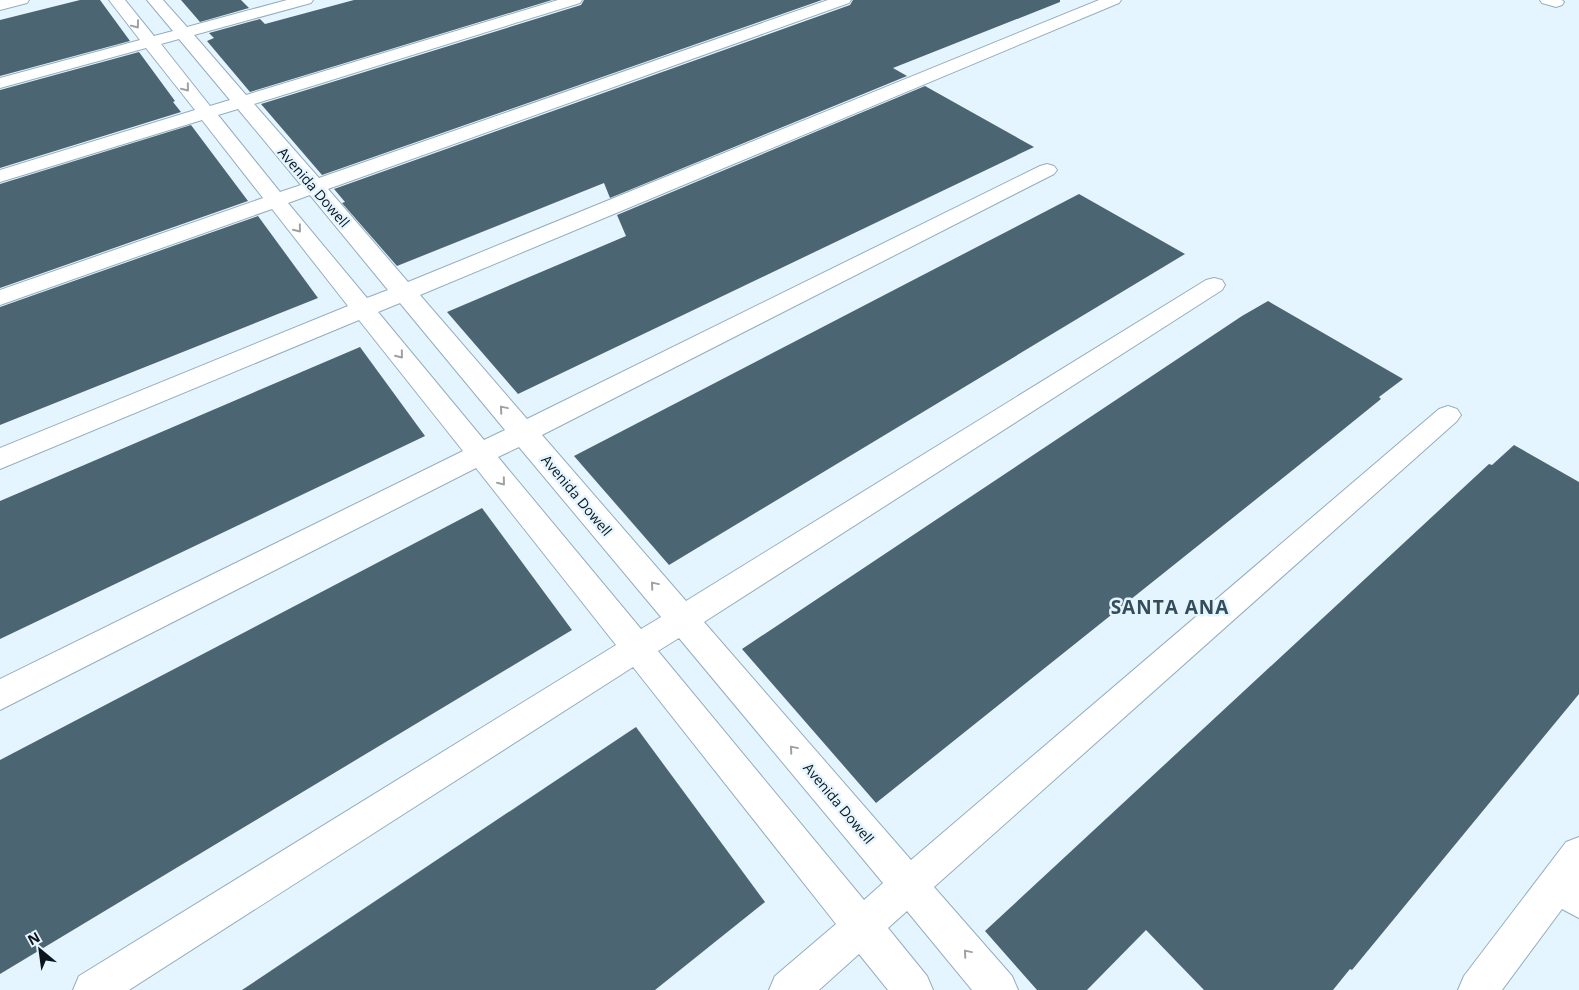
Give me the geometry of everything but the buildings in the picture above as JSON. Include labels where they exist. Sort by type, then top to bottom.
[{"type":"street","points":[[0,5],[21,0]]},
{"type":"street","points":[[117,0],[149,43],[276,201],[861,928],[913,990]]},
{"type":"street","name":"Avenida Dowell","points":[[155,0],[998,990]]},
{"type":"street","points":[[0,83],[305,0]]},
{"type":"street","points":[[0,176],[574,0]]},
{"type":"street","points":[[0,298],[843,0]]},
{"type":"street","points":[[0,458],[1114,0]]},
{"type":"street","points":[[0,695],[1047,170]]},
{"type":"street","points":[[93,990],[1214,285]]},
{"type":"street","points":[[789,990],[1448,415]]},
{"type":"street","points":[[1478,990],[1568,891],[1579,854]]},
{"type":"district","name":"SANTA ANA","points":[[1170,607]]}]
